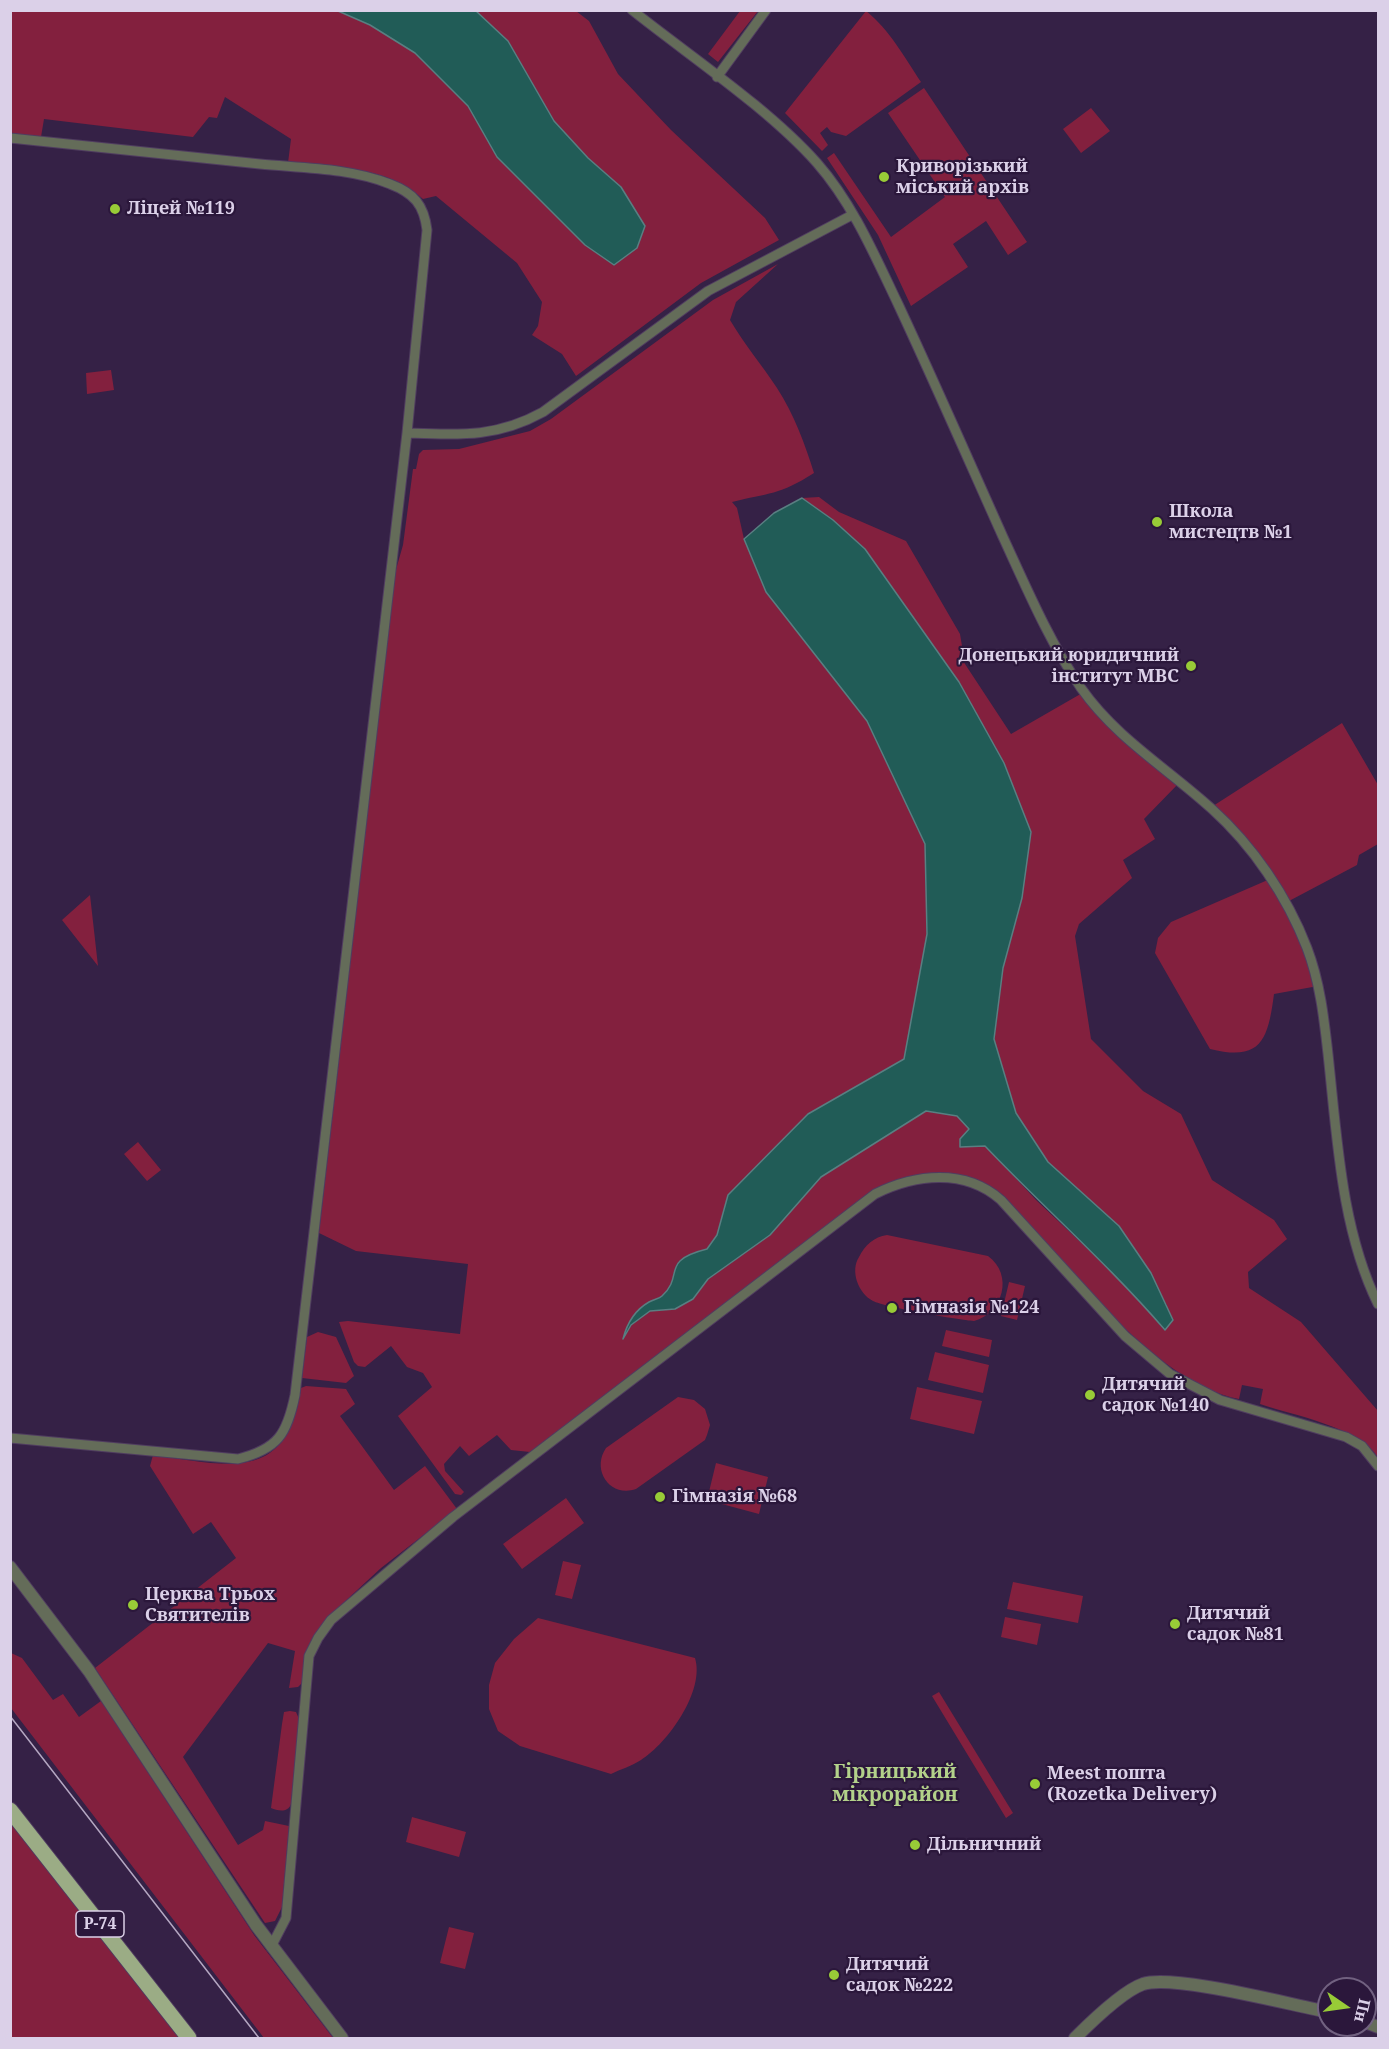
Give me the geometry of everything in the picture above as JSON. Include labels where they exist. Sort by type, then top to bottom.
[{"type":"main road","name":"Р-74","points":[[10,1810],[189,2038]]},
{"type":"street","points":[[632,10],[774,123],[816,163],[867,239],[926,364],[1053,647],[1100,713],[1116,730],[1210,807],[1245,842],[1292,914],[1307,946],[1318,986],[1339,1152],[1350,1214],[1362,1266],[1378,1304]]},
{"type":"street","points":[[717,77],[766,10]]},
{"type":"street","points":[[10,138],[344,173],[391,184],[409,194],[425,213],[427,230],[408,433],[295,1395],[289,1422],[270,1448],[261,1453],[238,1459],[10,1438]]},
{"type":"street","points":[[408,433],[473,436],[525,423],[708,291],[852,215]]},
{"type":"street","points":[[272,1947],[286,1918],[309,1656],[331,1620],[453,1517],[875,1194],[893,1185],[927,1177],[954,1178],[970,1182],[992,1193],[1125,1336],[1170,1374],[1220,1400],[1346,1437],[1362,1446],[1378,1466]]},
{"type":"street","points":[[10,1567],[89,1671],[272,1947],[342,2038]]},
{"type":"street","points":[[1075,2038],[1113,2005],[1139,1986],[1149,1983],[1182,1983],[1317,2010]]},
{"type":"shaded area","points":[[11,11],[338,11],[370,25],[415,53],[468,106],[497,157],[585,245],[629,201],[621,187],[588,158],[554,121],[508,41],[476,11],[576,11],[589,21],[618,74],[671,130],[765,218],[779,240],[701,283],[576,376],[562,354],[532,335],[538,326],[542,302],[517,263],[436,196],[423,199],[394,180],[360,170],[288,163],[291,139],[225,97],[217,118],[209,117],[193,137],[44,119],[41,137],[11,133]]},
{"type":"shaded area","points":[[338,11],[476,11],[508,41],[554,121],[588,158],[621,187],[645,226],[637,248],[614,265],[585,245],[497,157],[468,106],[415,53],[370,25]]},
{"type":"shaded area","points":[[740,11],[758,11],[718,62],[708,54]]},
{"type":"shaded area","points":[[866,11],[889,35],[921,82],[846,136],[831,132],[827,127],[820,133],[828,145],[822,151],[785,113]]},
{"type":"shaded area","points":[[924,88],[1027,242],[1008,255],[986,221],[953,244],[968,267],[911,306],[878,235],[827,158],[834,153],[891,237],[945,197],[888,113]]},
{"type":"shaded area","points":[[1091,108],[1110,131],[1081,153],[1063,129]]},
{"type":"shaded area","points":[[778,264],[736,302],[730,320],[789,408],[814,473],[783,489],[732,502],[737,508],[744,539],[823,663],[867,721],[925,844],[927,934],[904,1059],[808,1114],[728,1195],[717,1235],[707,1249],[692,1253],[677,1264],[669,1290],[661,1298],[644,1305],[636,1313],[624,1336],[631,1325],[650,1311],[675,1309],[693,1299],[708,1279],[770,1235],[820,1177],[926,1111],[958,1116],[1036,1200],[1131,1290],[1164,1330],[1167,1305],[1159,1295],[1151,1273],[1119,1226],[1048,1162],[1016,1113],[994,1039],[1003,968],[1031,832],[1004,763],[959,682],[865,549],[833,520],[802,498],[819,497],[839,512],[906,541],[960,634],[965,664],[1011,734],[1084,692],[1179,783],[1144,819],[1155,839],[1123,860],[1132,878],[1079,924],[1075,936],[1091,1039],[1143,1091],[1181,1114],[1212,1180],[1274,1220],[1287,1239],[1248,1272],[1249,1288],[1301,1322],[1378,1411],[1378,1457],[1368,1446],[1340,1430],[1260,1404],[1263,1389],[1242,1385],[1239,1399],[1207,1388],[1175,1369],[1111,1315],[1004,1196],[989,1185],[957,1174],[923,1174],[873,1190],[530,1452],[511,1450],[497,1435],[469,1456],[460,1446],[444,1464],[445,1471],[464,1492],[461,1495],[455,1494],[398,1416],[432,1387],[423,1373],[407,1367],[391,1346],[365,1367],[358,1366],[354,1362],[339,1322],[348,1321],[460,1334],[468,1264],[356,1251],[319,1233],[395,573],[403,545],[413,469],[416,469],[419,454],[423,450],[459,449],[530,431],[551,419],[713,300]]},
{"type":"shaded area","points":[[111,370],[114,390],[87,394],[86,373]]},
{"type":"shaded area","points":[[802,498],[833,520],[865,549],[959,682],[1004,763],[1031,832],[1022,898],[1003,968],[994,1039],[1016,1113],[1048,1162],[1119,1226],[1151,1273],[1173,1320],[1165,1330],[1122,1283],[985,1146],[960,1147],[960,1139],[969,1129],[957,1116],[926,1111],[821,1177],[770,1235],[708,1279],[693,1299],[675,1309],[650,1311],[631,1325],[623,1339],[629,1322],[636,1313],[644,1305],[661,1297],[669,1288],[675,1269],[683,1258],[707,1249],[717,1235],[728,1195],[808,1114],[904,1059],[927,934],[925,844],[867,721],[766,592],[744,539],[774,513]]},
{"type":"shaded area","points":[[1342,723],[1378,785],[1378,844],[1359,855],[1357,865],[1289,901],[1213,806]]},
{"type":"shaded area","points":[[1270,879],[1292,914],[1318,986],[1274,994],[1265,1035],[1252,1049],[1227,1052],[1210,1049],[1155,953],[1158,938],[1171,922]]},
{"type":"shaded area","points":[[90,895],[98,966],[62,920]]},
{"type":"shaded area","points":[[138,1142],[161,1170],[147,1181],[124,1154]]},
{"type":"shaded area","points":[[887,1235],[988,1256],[1001,1273],[1002,1293],[998,1302],[984,1317],[974,1321],[906,1310],[873,1301],[863,1293],[857,1281],[856,1263],[870,1242]]},
{"type":"shaded area","points":[[1009,1282],[1025,1286],[1017,1320],[1001,1316]]},
{"type":"shaded area","points":[[946,1330],[992,1340],[989,1357],[942,1346]]},
{"type":"shaded area","points":[[318,1332],[336,1337],[354,1376],[346,1383],[302,1378],[307,1337]]},
{"type":"shaded area","points":[[935,1352],[989,1365],[983,1393],[928,1380]]},
{"type":"shaded area","points":[[306,1386],[346,1389],[355,1404],[340,1416],[394,1490],[425,1466],[457,1509],[381,1568],[327,1618],[308,1647],[302,1683],[298,1687],[289,1688],[295,1651],[268,1643],[183,1757],[238,1845],[263,1830],[265,1821],[289,1826],[282,1907],[275,1921],[265,1923],[95,1668],[236,1558],[211,1522],[193,1534],[150,1466],[153,1455],[229,1464],[250,1462],[268,1454],[282,1441],[294,1419],[301,1388]]},
{"type":"shaded area","points":[[917,1387],[982,1401],[974,1434],[910,1419]]},
{"type":"shaded area","points":[[678,1397],[694,1400],[705,1409],[710,1425],[705,1440],[636,1489],[627,1491],[611,1486],[602,1473],[602,1456],[606,1448]]},
{"type":"shaded area","points":[[716,1463],[768,1477],[759,1514],[707,1500]]},
{"type":"shaded area","points":[[566,1498],[584,1523],[522,1569],[503,1544]]},
{"type":"shaded area","points":[[563,1561],[581,1565],[572,1599],[555,1595]]},
{"type":"shaded area","points":[[1013,1582],[1083,1596],[1078,1623],[1007,1609]]},
{"type":"shaded area","points":[[1005,1617],[1041,1624],[1037,1645],[1001,1637]]},
{"type":"shaded area","points":[[538,1618],[695,1658],[697,1671],[695,1685],[682,1715],[662,1742],[638,1762],[611,1774],[520,1746],[498,1731],[489,1709],[489,1685],[495,1663],[514,1639]]},
{"type":"shaded area","points":[[11,1653],[22,1658],[53,1700],[63,1694],[79,1717],[101,1701],[254,1935],[333,2038],[264,2038],[11,1708]]},
{"type":"shaded area","points":[[939,1692],[1013,1813],[1006,1818],[932,1696]]},
{"type":"shaded area","points":[[284,1712],[296,1712],[299,1719],[291,1804],[288,1809],[280,1810],[271,1808]]},
{"type":"shaded area","points":[[11,1810],[189,2038],[11,2038]]},
{"type":"shaded area","points":[[412,1817],[466,1832],[459,1857],[406,1842]]},
{"type":"shaded area","points":[[449,1927],[474,1933],[465,1969],[440,1963]]},
{"type":"tram line","points":[[10,1716],[259,2038]]},
{"type":"place","name":"Криворізький міський архів","points":[[884,177]]},
{"type":"place","name":"Ліцей №119","points":[[115,209]]},
{"type":"place","name":"Школа мистецтв №1","points":[[1157,522]]},
{"type":"place","name":"Донецький юридичний інститут МВС","points":[[1191,666]]},
{"type":"place","name":"Гімназія №124","points":[[892,1308]]},
{"type":"place","name":"Дитячий садок №140","points":[[1090,1395]]},
{"type":"place","name":"Гімназія №68","points":[[660,1497]]},
{"type":"place","name":"Церква Трьох Святителів","points":[[133,1605]]},
{"type":"place","name":"Дитячий садок №81","points":[[1175,1624]]},
{"type":"place","name":"Meest пошта (Rozetka Delivery)","points":[[1035,1784]]},
{"type":"place","name":"Дільничний","points":[[915,1845]]},
{"type":"place","name":"Дитячий садок №222","points":[[834,1975]]},
{"type":"district","name":"Гірницький мікрорайон","points":[[895,1784]]}]
